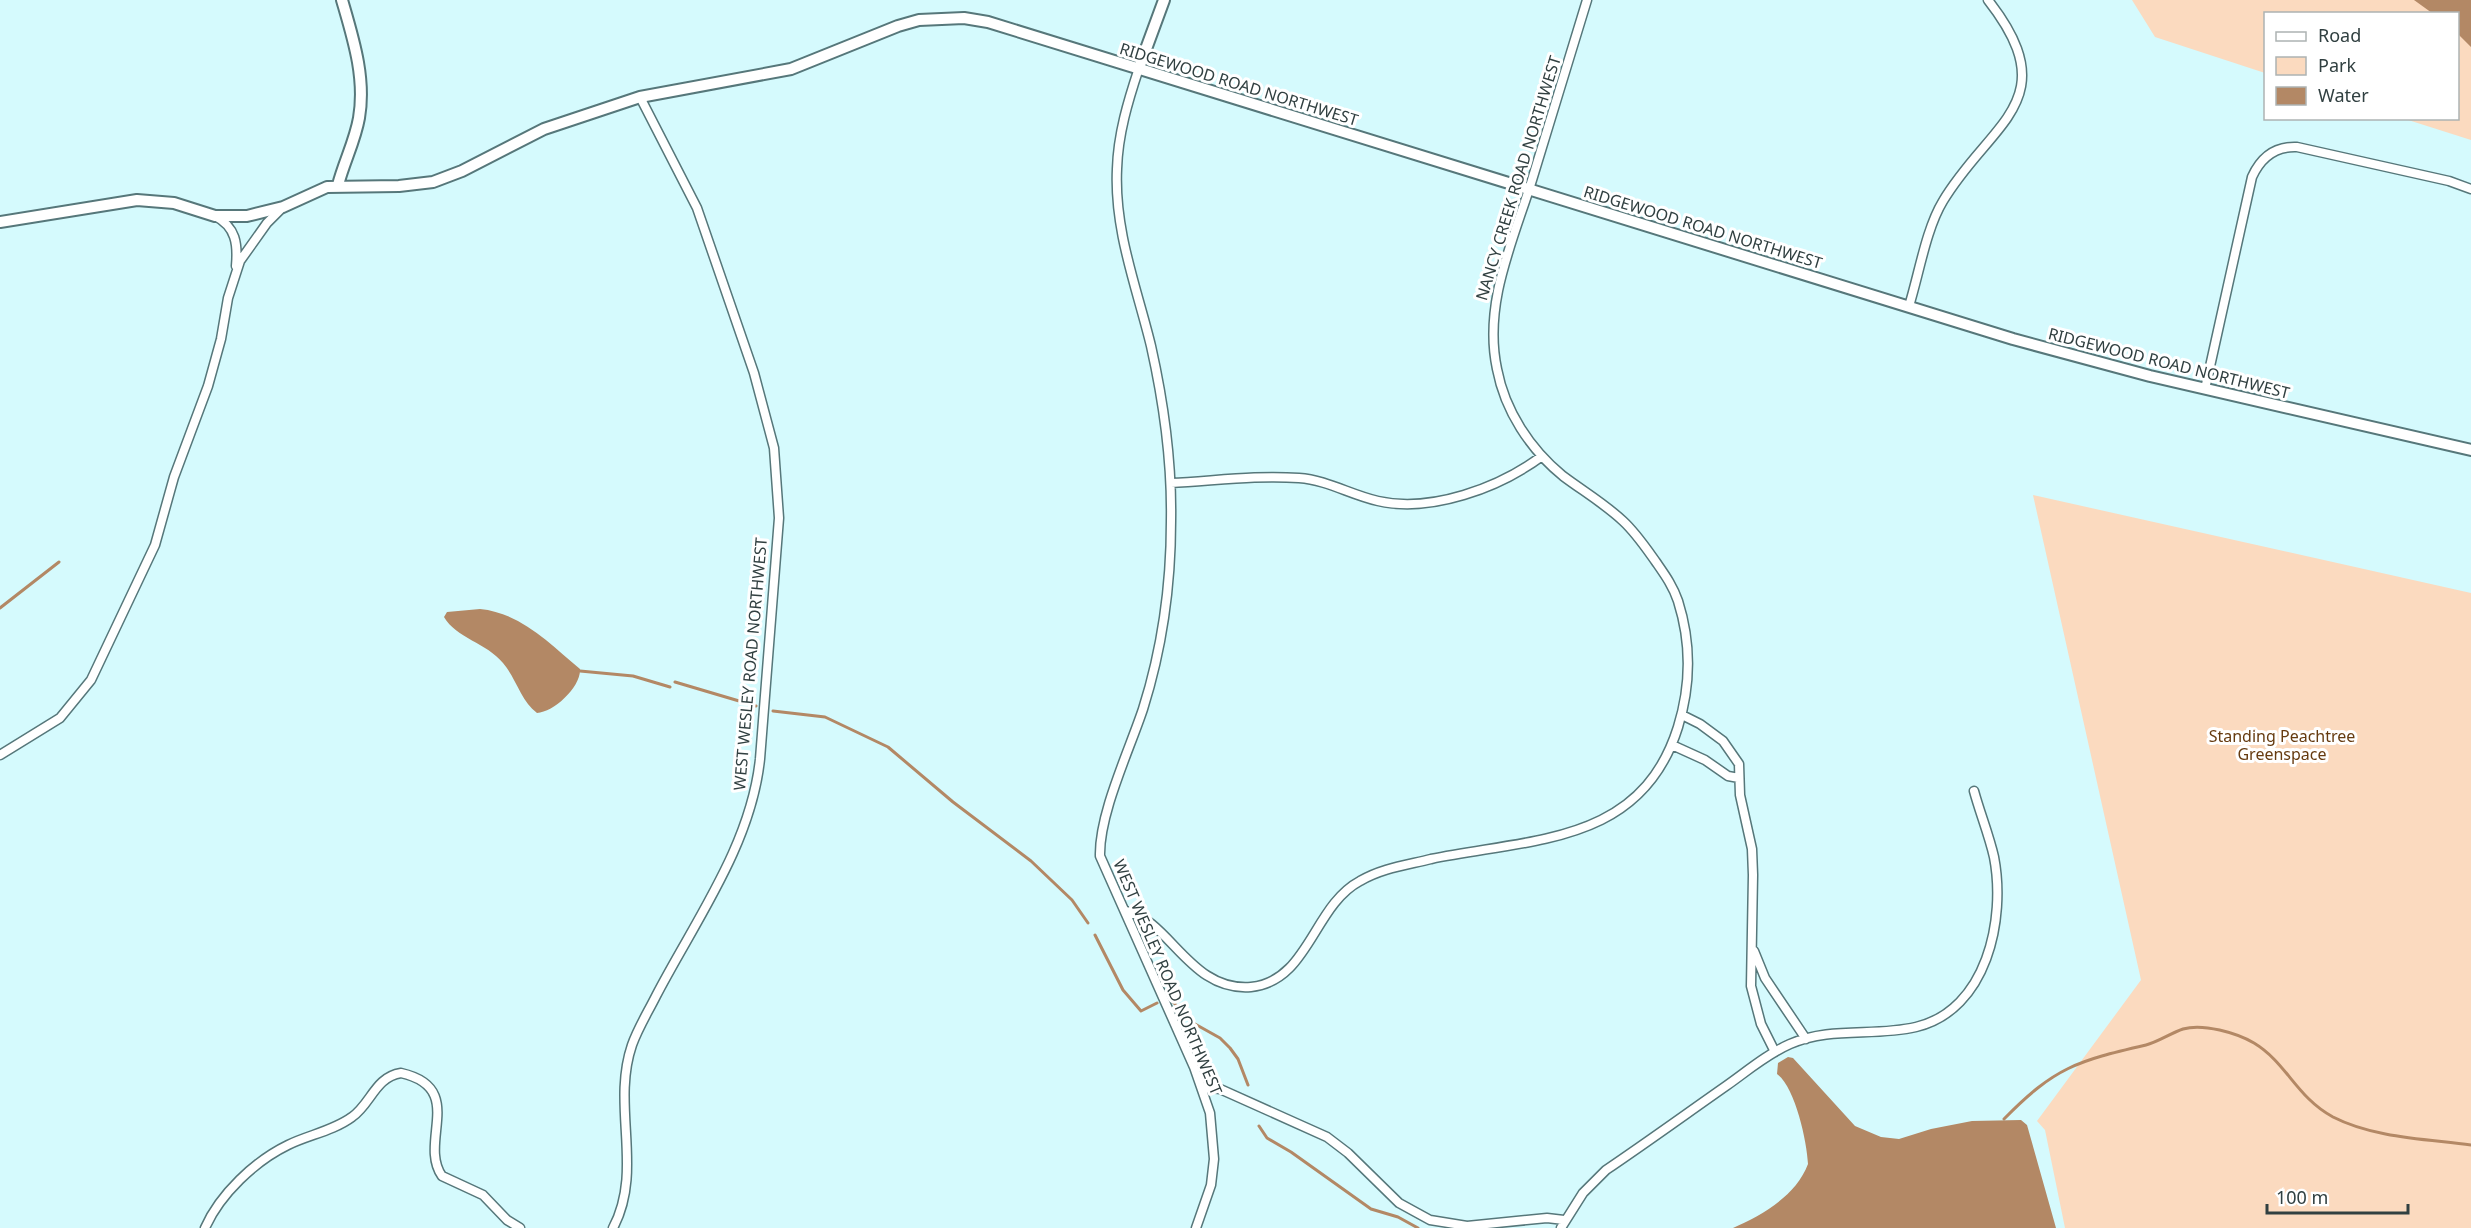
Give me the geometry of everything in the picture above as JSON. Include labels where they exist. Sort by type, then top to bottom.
[{"type":"street","points":[[338,185],[354,138],[361,99],[354,44],[342,0]]},
{"type":"street","name":"WEST WESLEY ROAD NORTHWEST","points":[[1164,0],[1138,68],[1120,136],[1117,202],[1130,272],[1159,384],[1171,483],[1170,560],[1159,643],[1144,706],[1100,845],[1103,868],[1126,911],[1202,1088],[1209,1113],[1214,1159],[1210,1185],[1196,1228]]},
{"type":"street","name":"NANCY CREEK ROAD NORTHWEST","points":[[1126,911],[1141,917],[1190,963],[1214,981],[1241,987],[1262,984],[1276,979],[1287,971],[1305,950],[1328,909],[1358,881],[1396,866],[1463,852],[1560,838],[1584,829],[1642,793],[1658,773],[1672,745],[1682,715],[1688,679],[1688,651],[1680,606],[1671,584],[1625,523],[1542,456],[1521,429],[1507,401],[1497,370],[1493,339],[1498,289],[1587,0]]},
{"type":"street","points":[[1910,306],[1941,203],[1955,182],[2007,122],[2016,101],[2021,80],[2018,52],[2008,27],[1988,0]]},
{"type":"street","name":"RIDGEWOOD ROAD NORTHWEST","points":[[0,222],[137,200],[174,203],[215,216],[247,216],[283,207],[327,186],[399,186],[433,182],[462,171],[544,129],[640,97],[791,69],[898,26],[940,18],[988,22],[2013,339],[2205,389],[2471,450]]},
{"type":"street","name":"WEST WESLEY ROAD NORTHWEST","points":[[613,1228],[627,1189],[622,1094],[632,1046],[726,866],[755,794],[762,738],[779,518],[774,448],[751,365],[698,208],[640,97]]},
{"type":"street","points":[[2205,389],[2252,177],[2265,156],[2281,148],[2297,147],[2449,181],[2471,189]]},
{"type":"street","points":[[234,275],[245,251],[283,207]]},
{"type":"street","points":[[0,755],[60,718],[91,680],[155,545],[174,477],[208,386],[234,275],[236,239],[228,225],[215,216]]},
{"type":"street","points":[[1171,483],[1248,477],[1301,478],[1322,482],[1376,501],[1420,505],[1482,487],[1531,464],[1542,456]]},
{"type":"street","points":[[1682,715],[1700,724],[1723,741],[1739,764],[1740,795],[1752,849],[1753,951],[1751,972],[1753,1000],[1774,1052]]},
{"type":"street","points":[[1672,745],[1705,760],[1728,776],[1739,778]]},
{"type":"street","points":[[1202,1088],[1220,1089],[1327,1137],[1348,1153],[1399,1203],[1430,1220],[1467,1226],[1547,1218],[1562,1224],[1583,1193],[1606,1170],[1774,1052],[1806,1039],[1837,1032],[1896,1030],[1918,1026],[1949,1011],[1972,987],[1988,954],[1996,900],[1994,857],[1974,791]]},
{"type":"street","points":[[1753,951],[1765,978],[1806,1039]]},
{"type":"street","points":[[205,1228],[226,1197],[262,1161],[289,1144],[350,1119],[365,1105],[382,1080],[401,1073],[421,1081],[436,1101],[439,1119],[434,1157],[442,1176],[483,1194],[507,1220],[520,1228]]},
{"type":"green space","points":[[2132,0],[2471,0],[2471,140],[2408,120],[2459,120],[2459,12],[2264,12],[2264,73],[2155,37]]},
{"type":"green space","name":"Standing Peachtree Greenspace","points":[[2033,495],[2471,593],[2471,1228],[2065,1228],[2045,1130],[2037,1121],[2141,980]]},
{"type":"water","points":[[2414,0],[2471,0],[2471,47],[2459,35],[2459,12],[2431,12]]},
{"type":"water","points":[[480,609],[495,612],[522,623],[580,669],[571,691],[544,712],[537,713],[531,708],[503,663],[489,650],[456,630],[444,617],[447,612]]},
{"type":"water","points":[[1788,1057],[1793,1058],[1855,1126],[1881,1137],[1899,1139],[1931,1129],[1972,1121],[2021,1120],[2027,1125],[2056,1228],[1733,1228],[1755,1217],[1787,1195],[1803,1175],[1808,1164],[1805,1142],[1794,1102],[1789,1090],[1777,1074],[1778,1063]]},
{"type":"waterway","points":[[0,608],[59,562]]},
{"type":"waterway","points":[[580,671],[633,676],[670,687]]},
{"type":"waterway","points":[[675,682],[756,706]]},
{"type":"waterway","points":[[773,711],[825,717],[888,747],[953,802],[1031,861],[1072,900],[1088,923]]},
{"type":"waterway","points":[[1095,935],[1123,990],[1141,1011],[1157,1003]]},
{"type":"waterway","points":[[1170,999],[1195,1024],[1220,1038],[1230,1048],[1238,1059],[1248,1085]]},
{"type":"waterway","points":[[2004,1119],[2038,1088],[2068,1068],[2102,1056],[2151,1044],[2183,1029],[2200,1027],[2229,1033],[2254,1043],[2275,1060],[2300,1090],[2320,1109],[2349,1124],[2400,1137],[2471,1145]]},
{"type":"waterway","points":[[1259,1126],[1267,1138],[1291,1152],[1371,1209],[1398,1217],[1418,1228]]}]
